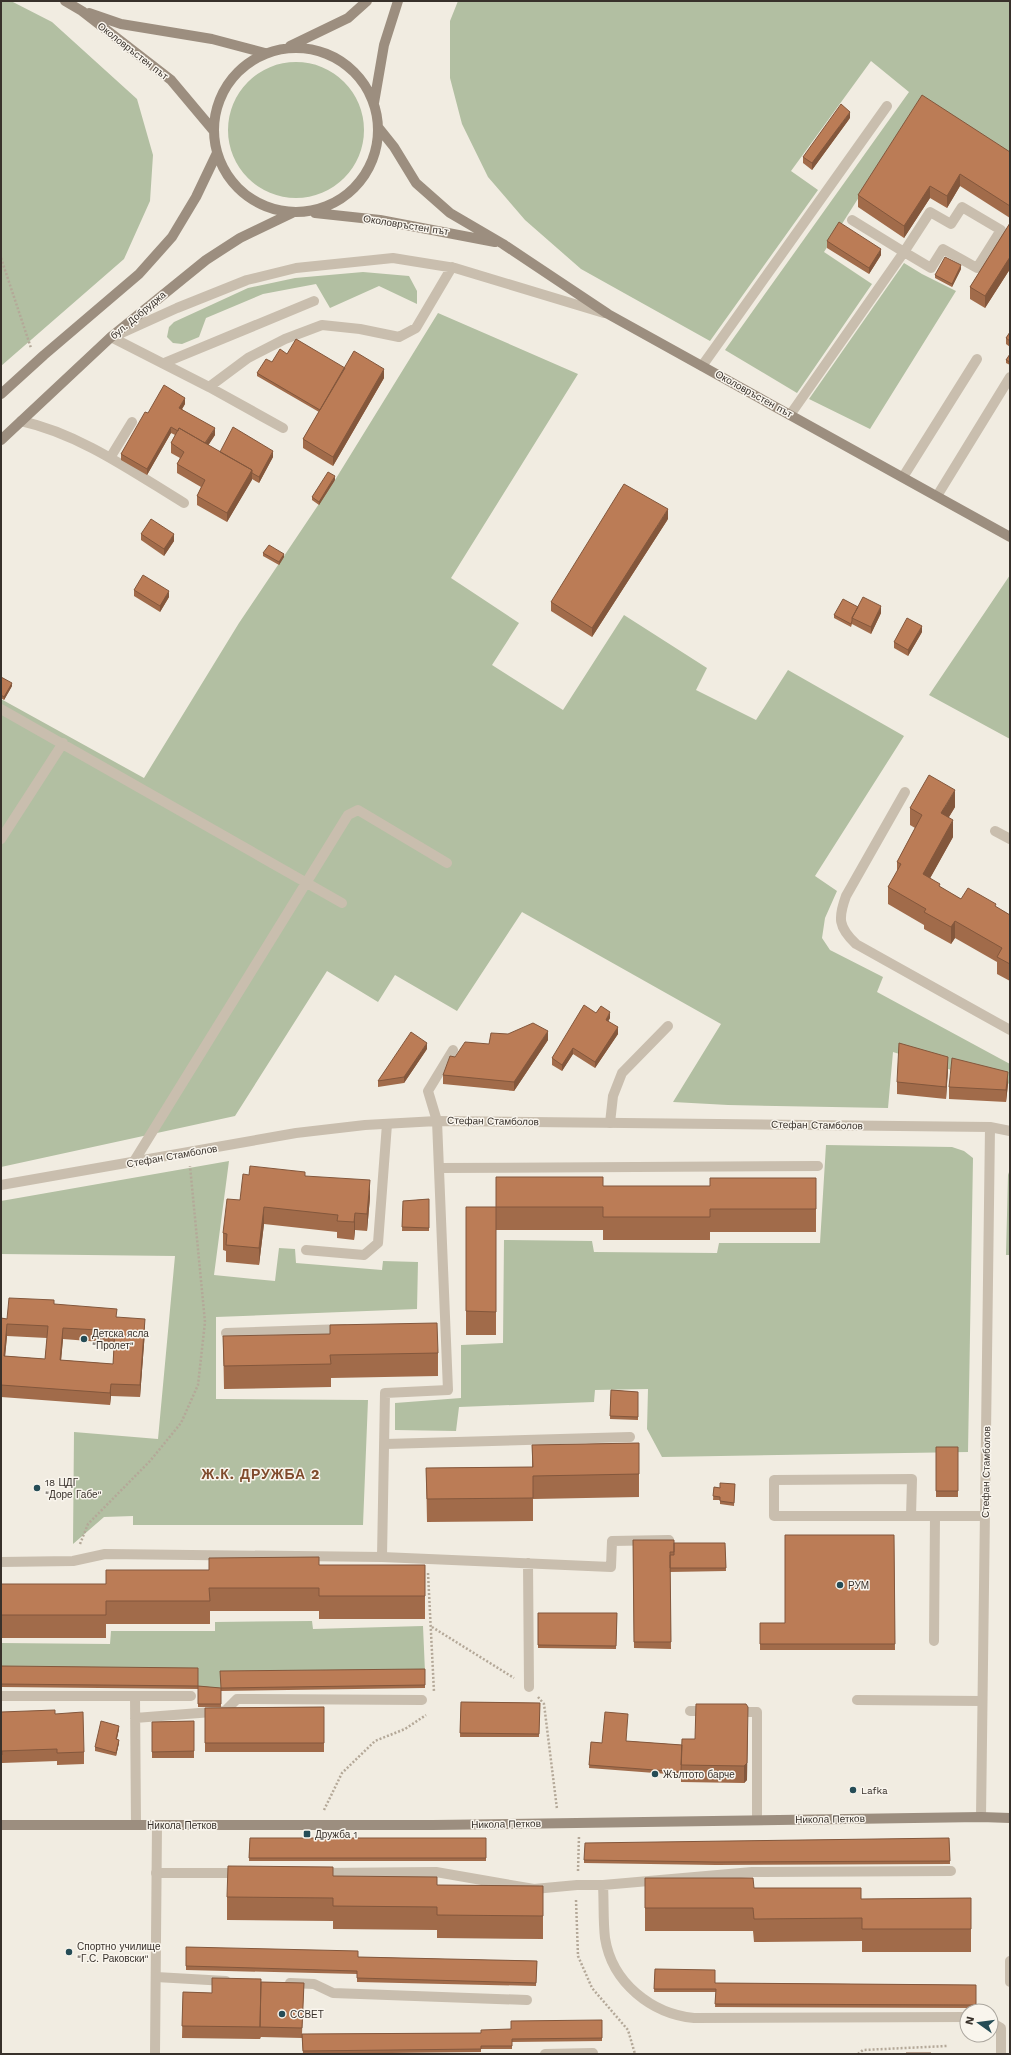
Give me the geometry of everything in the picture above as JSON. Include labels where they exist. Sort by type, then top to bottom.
[{"type":"main road","name":"Околовръстен път","points":[[65,1],[82,11],[171,80],[214,130]]},
{"type":"main road","points":[[284,49],[348,18],[367,1]]},
{"type":"main road","points":[[374,103],[384,45],[398,1]]},
{"type":"main road","name":"Околовръстен път","points":[[82,11],[122,24],[212,39],[265,53]]},
{"type":"main road","points":[[303,48],[321,52],[339,59],[354,71],[366,86],[374,103],[378,127],[377,144],[365,176],[354,189],[340,200],[325,208],[308,212],[292,213],[275,210],[259,204],[245,195],[232,183],[223,169],[217,153],[214,130],[215,115],[226,86],[247,64],[265,53],[284,49],[303,48]]},
{"type":"main road","name":"Околовръстен път","points":[[378,127],[394,147],[416,183],[450,213],[503,244],[608,314],[1010,536]]},
{"type":"main road","points":[[1,394],[139,274],[172,237],[196,197],[217,153]]},
{"type":"main road","name":"Околовръстен път","points":[[308,212],[380,220],[503,244]]},
{"type":"main road","name":"бул. Добруджа","points":[[1,440],[111,337],[206,260],[240,238],[292,213]]},
{"type":"main road","name":"Никола Петков","points":[[1,1825],[580,1823],[981,1817],[1010,1818]]},
{"type":"street","points":[[702,366],[886,106]]},
{"type":"street","points":[[790,415],[904,252],[930,212],[951,224],[962,207],[1001,230],[977,268],[943,249],[930,268],[904,252],[852,220]]},
{"type":"street","points":[[111,337],[177,308],[247,280],[296,268],[393,258],[452,267],[608,314]]},
{"type":"street","points":[[209,387],[248,358],[285,339],[322,325],[360,329],[399,337],[416,328],[452,267]]},
{"type":"street","points":[[164,363],[314,301]]},
{"type":"street","points":[[111,337],[164,363],[283,428]]},
{"type":"street","points":[[903,477],[977,360]]},
{"type":"street","points":[[937,496],[1010,377]]},
{"type":"street","points":[[21,421],[57,431],[110,458],[184,503]]},
{"type":"street","points":[[110,458],[132,422]]},
{"type":"street","points":[[1,709],[342,903]]},
{"type":"street","points":[[1,839],[63,743]]},
{"type":"street","points":[[905,792],[846,896],[842,908],[841,921],[844,933],[856,944],[1010,1030]]},
{"type":"street","points":[[133,1163],[307,883],[348,814],[358,810],[447,863]]},
{"type":"street","points":[[995,831],[1010,839]]},
{"type":"street","points":[[610,1123],[613,1096],[622,1073],[668,1026]]},
{"type":"street","points":[[382,1557],[385,1393],[448,1390],[442,1326],[437,1120],[428,1091],[453,1050]]},
{"type":"street","name":"Стефан Стамболов","points":[[1,1185],[133,1163],[296,1133],[437,1120],[990,1127],[1010,1131]]},
{"type":"street","points":[[306,1250],[364,1255],[378,1243],[387,1124]]},
{"type":"street","name":"Стефан Стамболов","points":[[981,1817],[990,1127]]},
{"type":"street","points":[[439,1168],[818,1166]]},
{"type":"street","points":[[226,1333],[352,1329]]},
{"type":"street","points":[[385,1444],[630,1437]]},
{"type":"street","points":[[911,1516],[912,1479],[774,1480],[774,1516],[911,1516],[935,1516],[985,1516]]},
{"type":"street","points":[[934,1641],[935,1516]]},
{"type":"street","points":[[1,1562],[73,1561],[105,1554],[382,1557],[611,1567],[612,1541],[669,1540]]},
{"type":"street","points":[[528,1563],[529,1687]]},
{"type":"street","points":[[1,1696],[191,1696]]},
{"type":"street","points":[[135,1696],[136,1825]]},
{"type":"street","points":[[135,1718],[225,1711],[237,1700],[422,1700]]},
{"type":"street","points":[[857,1700],[982,1701]]},
{"type":"street","points":[[690,1711],[757,1712],[757,1820]]},
{"type":"street","points":[[155,2054],[157,1825]]},
{"type":"street","points":[[308,1873],[436,1872],[534,1889],[577,1885],[603,1885],[752,1872],[951,1871]]},
{"type":"street","points":[[156,1873],[252,1873]]},
{"type":"street","points":[[603,1885],[605,1938],[612,1960],[628,1986],[652,2006],[665,2012],[679,2017],[694,2018],[959,2017]]},
{"type":"street","points":[[1010,1961],[1010,1982]]},
{"type":"street","points":[[156,1978],[235,1981]]},
{"type":"street","points":[[282,1983],[314,1984],[333,1993],[527,2000]]},
{"type":"street","points":[[999,2027],[1001,2028],[1001,2054]]},
{"type":"street","points":[[545,2054],[593,2053]]},
{"type":"path","points":[[1,258],[36,363]]},
{"type":"path","points":[[73,1561],[88,1524],[150,1461],[181,1423],[198,1385],[205,1322],[189,1153]]},
{"type":"path","points":[[432,1627],[529,1687],[544,1704],[559,1823]]},
{"type":"path","points":[[580,1823],[575,1913],[578,1956],[592,1988],[628,2030],[635,2054]]},
{"type":"path","points":[[858,2054],[863,2050],[947,2046]]},
{"type":"green space","points":[[1,1],[11,1],[52,22],[137,99],[153,155],[150,201],[124,259],[1,366]]},
{"type":"green space","points":[[458,1],[1010,1],[1010,156],[921,100],[824,252],[872,284],[797,393],[725,350],[909,92],[871,61],[791,171],[818,190],[710,341],[581,269],[525,220],[488,177],[462,124],[450,78],[450,21]]},
{"type":"green space","points":[[289,62],[303,62],[322,67],[334,73],[349,87],[359,104],[363,117],[363,143],[359,156],[353,168],[339,183],[334,187],[316,195],[303,198],[289,198],[270,193],[258,187],[243,173],[239,168],[231,150],[228,137],[228,123],[233,104],[239,92],[253,77],[258,73],[276,65]]},
{"type":"green space","points":[[904,263],[956,291],[870,429],[809,399]]},
{"type":"green space","points":[[363,272],[409,276],[417,291],[417,304],[379,286],[330,308],[316,284],[263,294],[206,318],[199,337],[182,344],[173,343],[167,337],[169,327],[174,322],[248,288],[295,278]]},
{"type":"green space","points":[[438,313],[578,374],[451,578],[519,623],[492,665],[563,710],[624,615],[707,668],[696,690],[756,720],[788,670],[904,736],[815,876],[837,891],[825,918],[822,938],[830,950],[883,977],[877,992],[1010,1064],[1010,1084],[948,1069],[893,1052],[888,1108],[728,1105],[673,1102],[721,1024],[522,912],[457,1011],[395,975],[378,1002],[327,971],[235,1116],[1,1167],[1,699],[144,778],[239,623],[335,480]]},
{"type":"green space","points":[[1010,575],[1010,739],[929,695]]},
{"type":"green space","points":[[826,1145],[952,1147],[964,1151],[973,1158],[968,1452],[662,1457],[647,1429],[648,1389],[595,1390],[594,1402],[459,1407],[456,1431],[395,1430],[395,1403],[461,1398],[461,1345],[503,1343],[504,1240],[592,1241],[594,1252],[717,1253],[719,1243],[820,1243]]},
{"type":"green space","points":[[229,1161],[214,1275],[275,1281],[279,1248],[295,1249],[296,1263],[382,1270],[383,1261],[418,1262],[417,1309],[216,1317],[216,1399],[368,1400],[363,1525],[133,1525],[133,1516],[104,1517],[73,1544],[74,1432],[158,1439],[175,1256],[1,1254],[1,1201]]},
{"type":"green space","points":[[1010,1169],[1010,1255],[1006,1255],[1008,1175]]},
{"type":"green space","points":[[312,1621],[313,1629],[423,1626],[425,1672],[221,1674],[221,1691],[198,1689],[198,1671],[1,1669],[1,1643],[110,1644],[111,1631],[215,1631],[215,1622]]},
{"type":"building","points":[[922,95],[1010,152],[1010,206],[960,174],[947,196],[930,186],[904,226],[858,195]]},
{"type":"building","points":[[841,104],[850,112],[812,163],[803,157]]},
{"type":"building","points":[[839,222],[881,249],[869,268],[827,241]]},
{"type":"building","points":[[1010,223],[1010,257],[985,296],[970,287]]},
{"type":"building","points":[[945,257],[961,265],[952,284],[935,275]]},
{"type":"building","points":[[1010,332],[1010,341],[1006,338]]},
{"type":"building","points":[[296,339],[345,368],[320,410],[257,373],[266,359],[272,362],[280,349],[287,354]]},
{"type":"building","points":[[354,351],[384,369],[333,457],[303,439]]},
{"type":"building","points":[[1010,354],[1010,362],[1006,360]]},
{"type":"building","points":[[164,385],[185,398],[179,408],[215,428],[205,443],[179,428],[178,431],[171,427],[147,469],[121,454],[145,412],[148,413]]},
{"type":"building","points":[[233,427],[273,451],[259,477],[252,473],[252,470],[220,452]]},
{"type":"building","points":[[179,428],[252,470],[227,513],[197,496],[205,480],[177,464],[184,452],[171,443]]},
{"type":"building","points":[[328,472],[335,476],[319,502],[312,497]]},
{"type":"building","points":[[624,484],[668,509],[592,628],[551,602]]},
{"type":"building","points":[[151,519],[174,534],[164,549],[141,534]]},
{"type":"building","points":[[269,545],[284,554],[279,562],[263,553]]},
{"type":"building","points":[[143,575],[169,591],[160,606],[134,590]]},
{"type":"building","points":[[863,597],[881,606],[871,627],[852,618]]},
{"type":"building","points":[[843,599],[858,607],[852,618],[851,624],[834,615]]},
{"type":"building","points":[[907,618],[922,626],[908,650],[894,642]]},
{"type":"building","points":[[1,677],[12,683],[4,697],[1,695]]},
{"type":"building","points":[[929,775],[955,790],[941,813],[953,820],[923,874],[940,884],[939,886],[961,899],[968,888],[996,904],[995,906],[1010,915],[1010,964],[997,957],[1002,948],[955,921],[951,927],[924,912],[926,909],[888,887],[901,864],[897,862],[922,815],[910,808]]},
{"type":"building","points":[[584,1005],[596,1013],[601,1006],[610,1012],[606,1020],[618,1027],[595,1062],[573,1048],[562,1065],[552,1058]]},
{"type":"building","points":[[533,1023],[548,1031],[514,1082],[443,1075],[450,1056],[455,1057],[465,1042],[489,1044],[491,1033],[508,1034]]},
{"type":"building","points":[[411,1032],[427,1043],[404,1077],[378,1081]]},
{"type":"building","points":[[899,1043],[948,1057],[946,1087],[897,1082]]},
{"type":"building","points":[[952,1058],[1008,1072],[1006,1090],[949,1087]]},
{"type":"building","points":[[250,1166],[305,1172],[305,1176],[370,1180],[367,1214],[355,1213],[354,1222],[337,1221],[338,1215],[264,1207],[259,1248],[226,1245],[227,1234],[223,1233],[227,1199],[240,1200],[243,1174],[249,1175]]},
{"type":"building","points":[[496,1177],[603,1177],[603,1186],[710,1186],[710,1178],[816,1178],[816,1209],[710,1209],[710,1217],[603,1217],[603,1207],[496,1207]]},
{"type":"building","points":[[429,1199],[429,1228],[402,1227],[403,1201]]},
{"type":"building","points":[[466,1207],[496,1207],[496,1312],[466,1311]]},
{"type":"building","points":[[9,1298],[54,1300],[54,1304],[117,1309],[116,1317],[145,1319],[140,1385],[111,1384],[110,1393],[1,1385],[1,1318],[7,1319]],"holes":[[[7,1324],[48,1326],[45,1359],[4,1356]],[[63,1328],[115,1331],[113,1364],[60,1360]]]},
{"type":"building","points":[[437,1323],[438,1353],[330,1355],[331,1364],[224,1366],[223,1336],[330,1334],[330,1325]]},
{"type":"building","points":[[611,1390],[638,1392],[638,1417],[610,1416]]},
{"type":"building","points":[[639,1443],[639,1474],[533,1476],[533,1498],[427,1499],[426,1468],[533,1467],[532,1445]]},
{"type":"building","points":[[936,1447],[958,1447],[958,1491],[936,1491]]},
{"type":"building","points":[[720,1483],[735,1484],[734,1503],[720,1501],[720,1497],[713,1496],[714,1487],[720,1488]]},
{"type":"building","name":"РУМ","points":[[785,1535],[894,1535],[895,1644],[760,1644],[760,1623],[785,1623]]},
{"type":"building","points":[[633,1540],[674,1540],[674,1552],[670,1552],[671,1642],[634,1642]]},
{"type":"building","points":[[674,1543],[725,1543],[726,1568],[670,1568],[670,1555],[674,1555]]},
{"type":"building","points":[[319,1557],[319,1565],[425,1565],[425,1596],[319,1596],[319,1588],[209,1588],[210,1601],[106,1601],[106,1615],[1,1615],[1,1584],[106,1584],[106,1570],[209,1570],[209,1558]]},
{"type":"building","points":[[538,1613],[617,1613],[616,1646],[538,1645]]},
{"type":"building","points":[[1,1666],[198,1668],[198,1686],[1,1684]]},
{"type":"building","points":[[425,1669],[425,1685],[221,1688],[220,1671]]},
{"type":"building","points":[[198,1686],[221,1688],[221,1704],[198,1704]]},
{"type":"building","points":[[461,1702],[540,1703],[539,1734],[460,1733]]},
{"type":"building","points":[[696,1704],[746,1704],[748,1707],[747,1763],[744,1766],[681,1765],[682,1739],[695,1739]]},
{"type":"building","points":[[324,1707],[324,1743],[205,1743],[205,1708]]},
{"type":"building","points":[[55,1710],[55,1714],[83,1712],[84,1752],[57,1753],[57,1749],[2,1751],[1,1755],[1,1712]]},
{"type":"building","points":[[605,1712],[628,1714],[626,1741],[682,1745],[681,1772],[589,1765],[591,1742],[602,1743]]},
{"type":"building","points":[[101,1721],[119,1726],[116,1739],[119,1740],[116,1753],[95,1747]]},
{"type":"building","points":[[194,1721],[194,1751],[152,1752],[152,1722]]},
{"type":"building","points":[[250,1838],[486,1838],[486,1858],[249,1858]]},
{"type":"building","points":[[949,1838],[950,1861],[716,1862],[584,1860],[585,1843]]},
{"type":"building","points":[[228,1866],[333,1867],[333,1876],[437,1877],[437,1885],[543,1886],[543,1916],[437,1915],[437,1907],[333,1906],[333,1898],[227,1897]]},
{"type":"building","points":[[645,1878],[753,1878],[754,1888],[861,1888],[861,1899],[971,1898],[971,1929],[862,1929],[862,1918],[754,1919],[753,1908],[645,1908]]},
{"type":"building","points":[[186,1947],[358,1951],[358,1957],[537,1961],[536,1983],[357,1978],[357,1971],[186,1966]]},
{"type":"building","points":[[655,1969],[715,1970],[715,1983],[976,1985],[976,2003],[959,2003],[959,2005],[715,2004],[716,1989],[654,1989]]},
{"type":"building","points":[[212,1978],[261,1979],[260,2027],[182,2026],[183,1992],[212,1993]]},
{"type":"building","name":"ССВЕТ","points":[[261,1982],[304,1983],[302,2028],[260,2027]]},
{"type":"building","points":[[602,2020],[602,2038],[512,2039],[512,2046],[481,2046],[481,2049],[303,2051],[302,2034],[481,2033],[481,2030],[511,2029],[511,2021]]},
{"type":"building","points":[[931,2053],[931,2054],[906,2054]]},
{"type":"place","name":"Детска ясла \"Пролет\"","points":[[84,1339]]},
{"type":"place","name":"18 ЦДГ \"Доре Габе\"","points":[[37,1488]]},
{"type":"place","name":"РУМ","points":[[840,1585]]},
{"type":"place","name":"Жълтото барче","points":[[655,1774]]},
{"type":"place","name":"Lafka","points":[[853,1790]]},
{"type":"place","name":"Дружба 1","points":[[307,1834]]},
{"type":"place","name":"Спортно училище \"Г.С. Раковски\"","points":[[69,1952]]},
{"type":"place","name":"ССВЕТ","points":[[282,2014]]},
{"type":"district","name":"Ж.К. ДРУЖБА 2","points":[[261,1474]]}]
